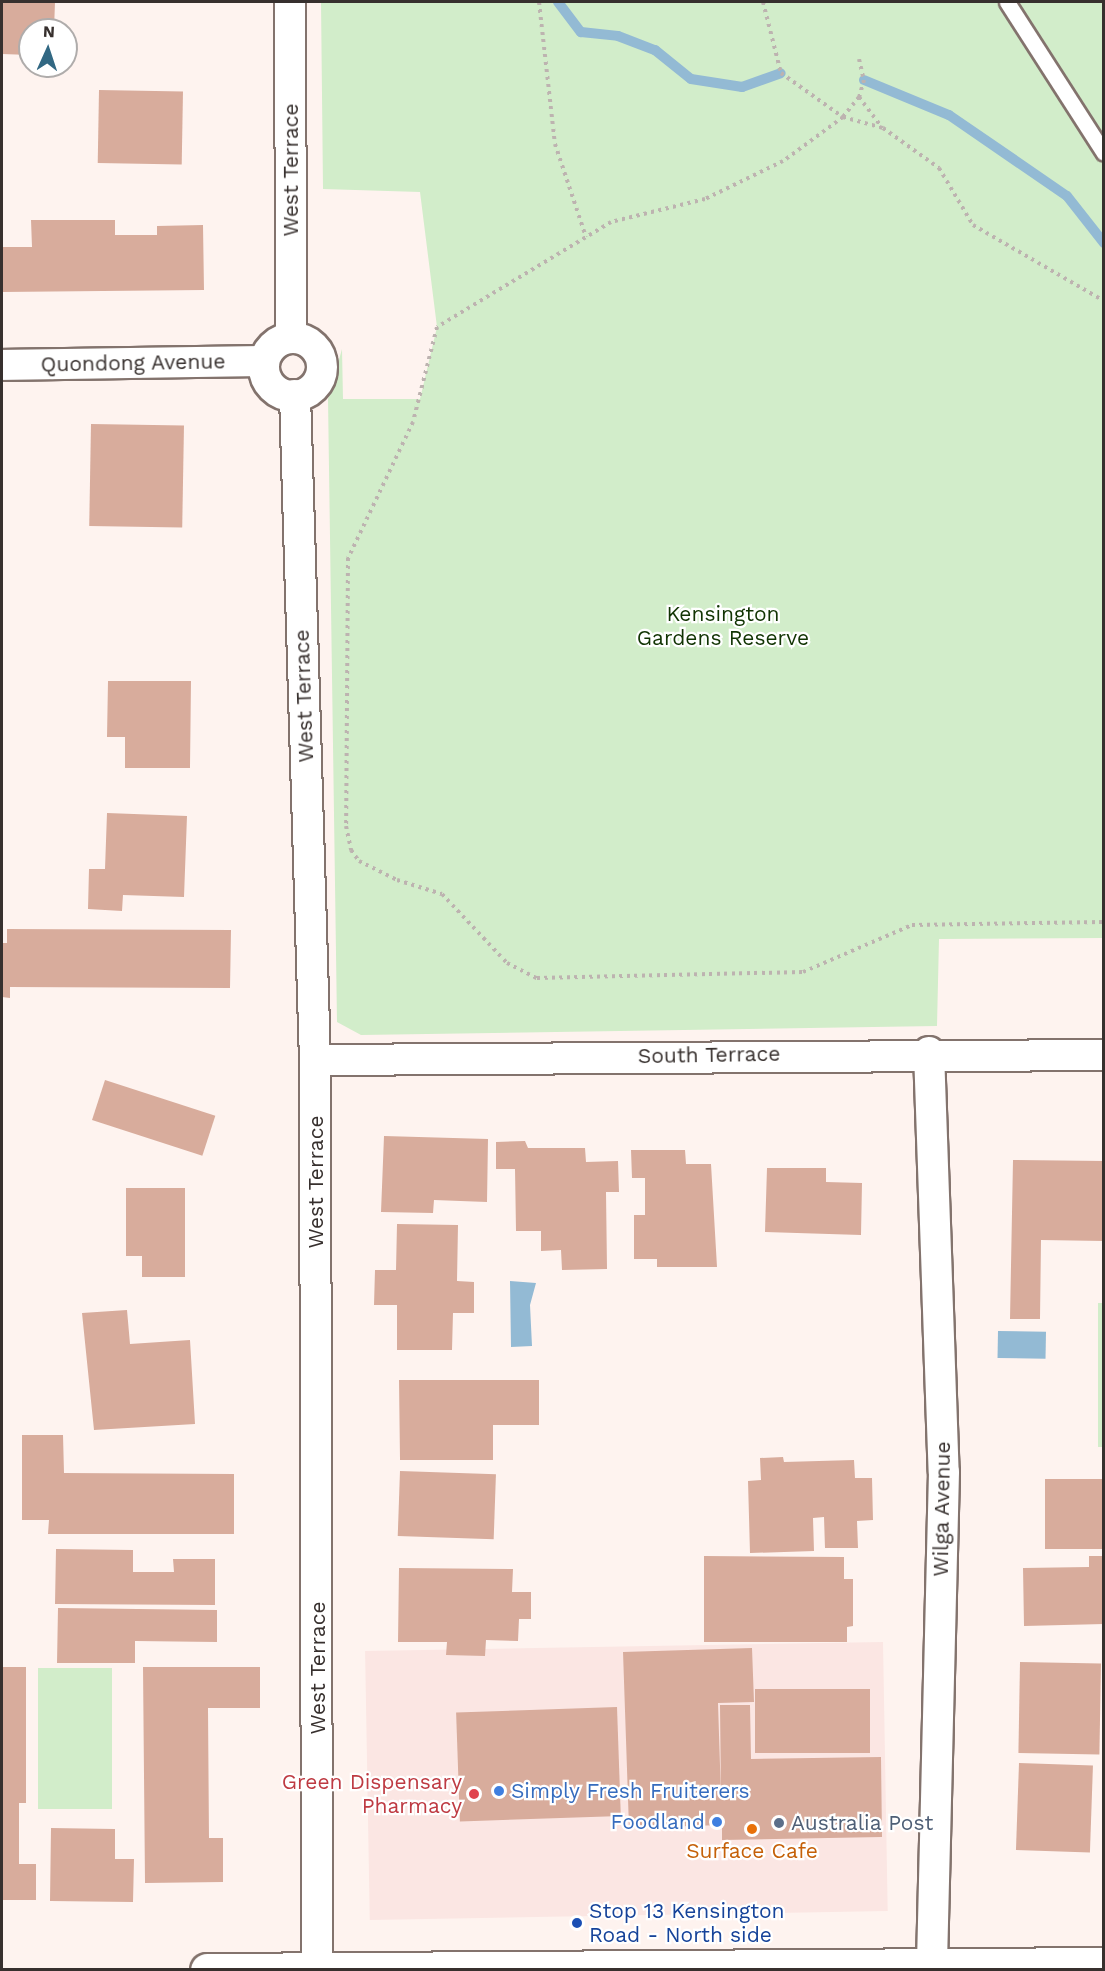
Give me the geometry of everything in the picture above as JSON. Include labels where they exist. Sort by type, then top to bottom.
[{"type":"main road","points":[[207,1970],[1104,1964]]},
{"type":"street","name":"West Terrace","points":[[290,2],[291,338]]},
{"type":"street","points":[[291,338],[316,350],[321,369],[313,387],[295,395],[275,390],[264,361],[274,345],[291,338]]},
{"type":"street","name":"Quondong Avenue","points":[[2,365],[264,361]]},
{"type":"street","name":"West Terrace","points":[[295,395],[315,1060],[317,1969]]},
{"type":"street","name":"South Terrace","points":[[315,1060],[929,1052],[1104,1055]]},
{"type":"street","name":"Wilga Avenue","points":[[929,1052],[944,1472],[932,1966]]},
{"type":"lane","points":[[1007,2],[1104,153]]},
{"type":"path","points":[[539,2],[555,144],[586,237]]},
{"type":"path","points":[[763,2],[781,73],[843,117],[883,128]]},
{"type":"path","points":[[859,58],[864,80],[859,97],[843,117],[783,161],[705,199],[611,222],[437,327],[413,422],[348,558],[346,826],[359,861],[397,880],[442,894],[507,963],[537,978],[802,972],[912,925],[1104,922]]},
{"type":"path","points":[[859,97],[883,128],[939,168],[973,225],[1104,301]]},
{"type":"shaded area","points":[[883,1642],[888,1911],[370,1920],[365,1651]]},
{"type":"green space","name":"Kensington Gardens Reserve","points":[[321,2],[1103,2],[1103,938],[939,939],[937,1026],[361,1035],[337,1022],[328,399],[342,349],[343,399],[420,399],[437,327],[420,192],[323,189]]},
{"type":"green space","points":[[1098,1303],[1104,1303],[1103,1447],[1098,1447]]},
{"type":"green space","points":[[38,1668],[112,1668],[112,1809],[38,1809]]},
{"type":"water","points":[[510,1281],[536,1283],[530,1305],[532,1346],[511,1347]]},
{"type":"water","points":[[998,1331],[1046,1332],[1046,1359],[998,1358]]},
{"type":"building","points":[[2,2],[55,2],[54,18],[18,18],[18,55],[2,54]]},
{"type":"building","points":[[99,90],[183,91],[182,164],[98,163]]},
{"type":"building","points":[[31,220],[115,220],[115,235],[157,235],[157,226],[203,225],[204,290],[2,292],[2,247],[32,247]]},
{"type":"building","points":[[91,424],[184,426],[182,528],[89,526]]},
{"type":"building","points":[[108,681],[191,681],[190,768],[125,768],[125,737],[107,737]]},
{"type":"building","points":[[107,813],[187,816],[184,897],[123,895],[122,911],[88,909],[89,869],[105,869]]},
{"type":"building","points":[[7,929],[231,930],[230,988],[10,987],[10,998],[2,997],[2,943],[7,943]]},
{"type":"building","points":[[105,1080],[215,1116],[202,1156],[92,1120]]},
{"type":"building","points":[[384,1136],[488,1139],[487,1202],[434,1200],[433,1213],[381,1212]]},
{"type":"building","points":[[525,1141],[528,1148],[585,1148],[586,1162],[618,1161],[619,1192],[606,1192],[607,1269],[562,1270],[561,1250],[541,1251],[541,1231],[516,1231],[515,1169],[496,1169],[496,1142]]},
{"type":"building","points":[[631,1150],[685,1150],[686,1164],[711,1164],[717,1267],[657,1267],[657,1259],[634,1259],[634,1215],[645,1215],[645,1178],[632,1178]]},
{"type":"building","points":[[1013,1160],[1104,1161],[1104,1241],[1041,1240],[1040,1319],[1010,1319]]},
{"type":"building","points":[[767,1168],[826,1168],[826,1182],[862,1183],[861,1235],[765,1232]]},
{"type":"building","points":[[126,1188],[185,1188],[185,1277],[142,1277],[142,1256],[126,1256]]},
{"type":"building","points":[[397,1224],[458,1225],[457,1281],[474,1282],[474,1313],[453,1313],[452,1350],[397,1350],[397,1305],[374,1305],[375,1270],[396,1270]]},
{"type":"building","points":[[127,1310],[130,1344],[190,1340],[195,1424],[94,1430],[82,1313]]},
{"type":"building","points":[[399,1380],[539,1380],[539,1425],[493,1425],[493,1460],[400,1460]]},
{"type":"building","points":[[22,1435],[63,1435],[64,1473],[234,1474],[234,1534],[48,1534],[49,1520],[22,1520]]},
{"type":"building","points":[[783,1457],[784,1462],[854,1460],[855,1478],[872,1478],[873,1520],[857,1521],[858,1548],[825,1548],[824,1517],[813,1518],[814,1551],[750,1553],[748,1481],[761,1480],[760,1458]]},
{"type":"building","points":[[400,1471],[496,1474],[494,1539],[398,1536]]},
{"type":"building","points":[[1045,1479],[1104,1479],[1104,1549],[1045,1549]]},
{"type":"building","points":[[56,1549],[133,1550],[133,1572],[174,1572],[173,1559],[215,1559],[215,1605],[55,1604]]},
{"type":"building","points":[[704,1556],[844,1557],[844,1579],[853,1579],[853,1626],[847,1627],[847,1642],[704,1642]]},
{"type":"building","points":[[1089,1556],[1104,1556],[1104,1624],[1024,1626],[1023,1568],[1089,1567]]},
{"type":"building","points":[[399,1568],[513,1569],[512,1592],[531,1592],[531,1619],[519,1619],[518,1641],[486,1640],[485,1656],[446,1655],[447,1642],[398,1642]]},
{"type":"building","points":[[58,1608],[217,1610],[217,1642],[135,1641],[135,1663],[57,1663]]},
{"type":"building","points":[[752,1648],[754,1702],[718,1703],[721,1797],[720,1705],[750,1705],[751,1759],[881,1757],[882,1837],[722,1840],[722,1825],[629,1828],[623,1652]]},
{"type":"building","points":[[1020,1662],[1101,1663],[1099,1754],[1018,1753]]},
{"type":"building","points":[[2,1667],[26,1667],[26,1803],[19,1803],[19,1864],[36,1864],[36,1900],[2,1900]]},
{"type":"building","points":[[143,1667],[260,1667],[260,1708],[208,1708],[209,1838],[223,1838],[223,1882],[145,1883]]},
{"type":"building","points":[[755,1689],[870,1689],[870,1753],[755,1753]]},
{"type":"building","points":[[617,1707],[621,1816],[460,1822],[456,1713]]},
{"type":"building","points":[[1019,1763],[1093,1766],[1090,1853],[1016,1850]]},
{"type":"building","points":[[51,1828],[115,1829],[115,1859],[134,1859],[133,1902],[50,1901]]},
{"type":"waterway","points":[[558,2],[581,32],[618,36],[655,50],[691,79],[742,87],[781,73]]},
{"type":"waterway","points":[[864,80],[949,115],[1067,196],[1104,243]]},
{"type":"place","name":"Simply Fresh Fruiterers","points":[[499,1791]]},
{"type":"place","name":"Green Dispensary Pharmacy","points":[[474,1794]]},
{"type":"place","name":"Foodland","points":[[717,1822]]},
{"type":"place","name":"Australia Post","points":[[779,1823]]},
{"type":"place","name":"Surface Cafe","points":[[752,1829]]},
{"type":"place","name":"Stop 13 Kensington Road - North side","points":[[577,1923]]}]
